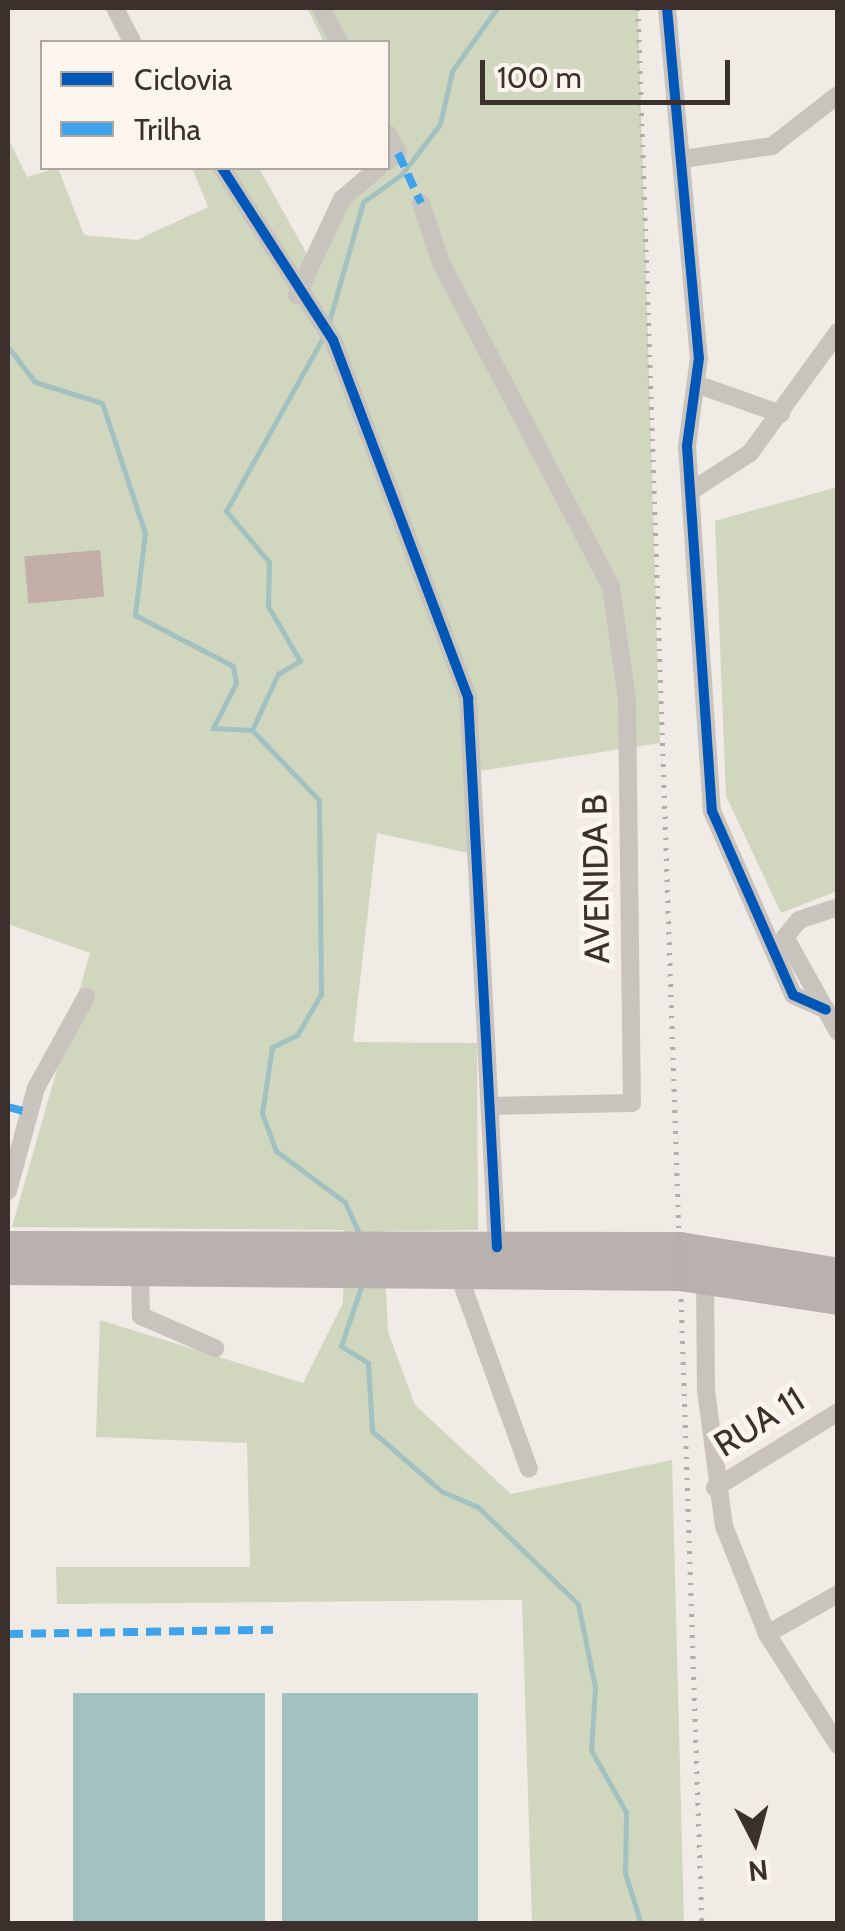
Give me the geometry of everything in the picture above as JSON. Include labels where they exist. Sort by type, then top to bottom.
[{"type":"main road","points":[[8,1246],[186,1259],[390,1259],[498,1247],[693,1248],[838,1273]]},
{"type":"main road","points":[[8,1270],[140,1272],[186,1259]]},
{"type":"main road","points":[[390,1259],[458,1273],[705,1277],[838,1300]]},
{"type":"street","points":[[115,8],[131,40]]},
{"type":"street","points":[[321,8],[338,40]]},
{"type":"street","points":[[667,8],[683,158],[696,384],[692,491],[712,811],[794,995],[826,1010]]},
{"type":"street","points":[[683,158],[772,146],[838,95]]},
{"type":"street","points":[[390,138],[398,153],[390,159]]},
{"type":"street","points":[[223,170],[297,295],[334,340],[468,698],[498,1247]]},
{"type":"street","points":[[297,295],[342,198],[376,170]]},
{"type":"street","name":"AVENIDA B","points":[[422,204],[441,264],[602,566],[621,634],[634,1095],[614,1108],[492,1106]]},
{"type":"street","points":[[692,491],[732,471],[780,414],[838,332]]},
{"type":"street","points":[[696,384],[780,414]]},
{"type":"street","points":[[838,907],[785,931],[838,1032]]},
{"type":"street","points":[[8,1190],[36,1088],[86,997]]},
{"type":"street","points":[[140,1272],[141,1316],[214,1348]]},
{"type":"street","points":[[458,1273],[529,1468]]},
{"type":"street","points":[[705,1277],[715,1488],[768,1634],[838,1744]]},
{"type":"street","name":"RUA 11","points":[[715,1488],[838,1412]]},
{"type":"street","points":[[768,1634],[838,1594]]},
{"type":"green space","points":[[307,8],[638,8],[660,743],[466,773],[468,853],[377,833],[353,1042],[477,1043],[478,1230],[383,1231],[388,1332],[415,1405],[511,1494],[672,1460],[684,1923],[532,1923],[522,1600],[57,1604],[56,1567],[250,1567],[247,1443],[96,1437],[100,1320],[303,1383],[343,1303],[344,1230],[12,1227],[90,953],[8,924],[8,138],[27,177],[59,170],[84,235],[137,240],[208,207],[193,170],[260,170],[312,263],[344,188],[390,170],[390,40],[323,40]]},
{"type":"green space","points":[[837,487],[837,891],[781,913],[726,796],[715,521]]},
{"type":"water","points":[[73,1693],[265,1693],[265,1923],[73,1923]]},
{"type":"water","points":[[282,1693],[478,1693],[478,1923],[282,1923]]},
{"type":"building","points":[[100,550],[104,597],[28,603],[24,557]]},
{"type":"waterway","points":[[328,325],[363,202],[402,174],[440,124],[452,71],[497,8]]},
{"type":"waterway","points":[[252,730],[278,674],[300,661],[268,606],[269,562],[226,511],[324,336]]},
{"type":"waterway","points":[[8,347],[35,382],[102,403],[145,533],[135,615],[233,666],[236,683],[213,728],[252,730],[319,800],[321,994],[297,1035],[272,1047],[262,1113],[276,1151],[345,1202],[361,1238]]},
{"type":"waterway","points":[[362,1284],[341,1346],[368,1363],[372,1431],[441,1491],[478,1507],[578,1604],[595,1687],[591,1750],[626,1812],[625,1873],[641,1924]]},
{"type":"railway","points":[[638,8],[702,1924]]},
{"type":"marked path","points":[[398,153],[421,203]]},
{"type":"marked path","points":[[8,1107],[30,1113]]},
{"type":"marked path","points":[[8,1634],[273,1630]]},
{"type":"cycle path","points":[[667,8],[699,358],[687,446],[712,811],[793,995],[826,1010]]},
{"type":"cycle path","points":[[223,170],[333,340],[468,698],[497,1247]]}]
